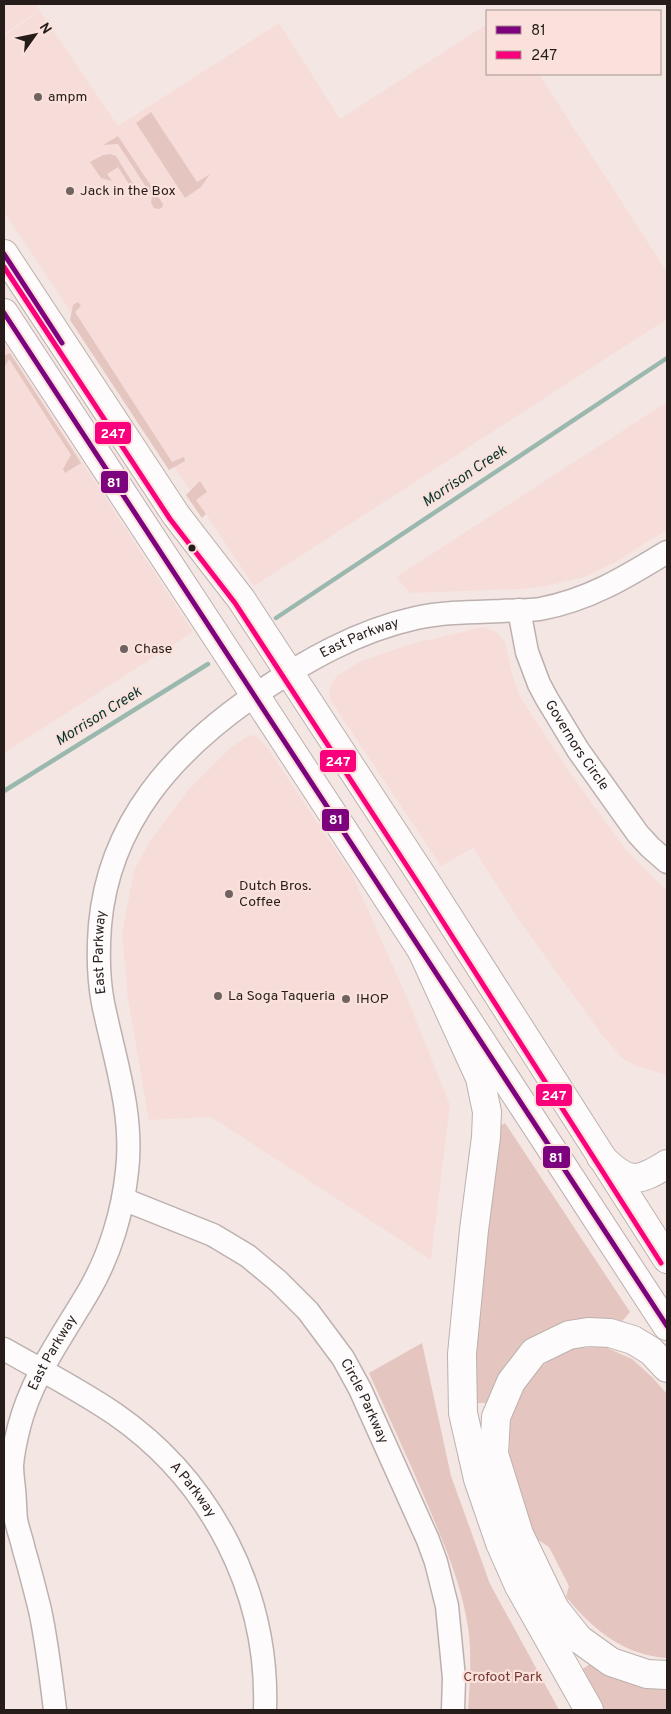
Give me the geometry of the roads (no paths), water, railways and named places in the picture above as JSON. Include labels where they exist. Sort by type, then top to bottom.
[{"type":"main road","points":[[4,254],[172,508],[241,599],[426,882],[667,1258]]},
{"type":"main road","points":[[4,312],[667,1326]]},
{"type":"main road","points":[[423,954],[480,1078],[487,1112],[486,1137],[474,1230],[462,1354],[463,1413],[478,1479],[500,1542],[519,1586],[589,1710]]},
{"type":"main road","points":[[601,1157],[617,1173],[633,1178],[649,1176],[667,1164]]},
{"type":"main road","points":[[667,1368],[651,1351],[633,1340],[610,1333],[588,1332],[569,1335],[534,1352],[511,1382],[496,1417],[494,1454],[519,1534],[555,1609],[579,1639],[610,1662],[647,1674],[667,1675]]},
{"type":"street","name":"East Parkway","points":[[55,1710],[40,1614],[14,1552],[17,1524],[12,1467],[20,1425],[32,1387],[92,1286],[114,1233],[123,1199],[128,1168],[125,1097],[104,1004],[99,962],[99,943],[102,905],[109,873],[131,820],[165,773],[219,722],[289,673],[334,647],[384,627],[418,618],[454,613],[537,609],[570,602],[602,590],[667,552]]},
{"type":"street","name":"Governors Circle","points":[[520,610],[527,652],[532,668],[547,700],[578,750],[638,834],[667,862]]},
{"type":"street","name":"Circle Parkway","points":[[123,1199],[213,1235],[248,1256],[308,1311],[343,1358],[368,1407],[428,1540],[436,1562],[447,1606],[451,1636],[454,1678],[453,1710]]},
{"type":"street","name":"A Parkway","points":[[4,1349],[116,1415],[144,1437],[183,1474],[205,1503],[232,1550],[251,1600],[260,1635],[265,1671],[265,1710]]},
{"type":"waterway","name":"Morrison Creek","points":[[276,618],[667,358]]},
{"type":"waterway","name":"Morrison Creek","points":[[4,791],[208,664]]},
{"type":"place","name":"ampm","points":[[38,97]]},
{"type":"place","name":"Jack in the Box","points":[[70,191]]},
{"type":"place","name":"Chase","points":[[124,649]]},
{"type":"place","name":"Dutch Bros. Coffee","points":[[229,894]]},
{"type":"place","name":"La Soga Taqueria","points":[[218,996]]},
{"type":"place","name":"IHOP","points":[[346,999]]},
{"type":"park label","name":"Crofoot Park","points":[[503,1677]]}]
